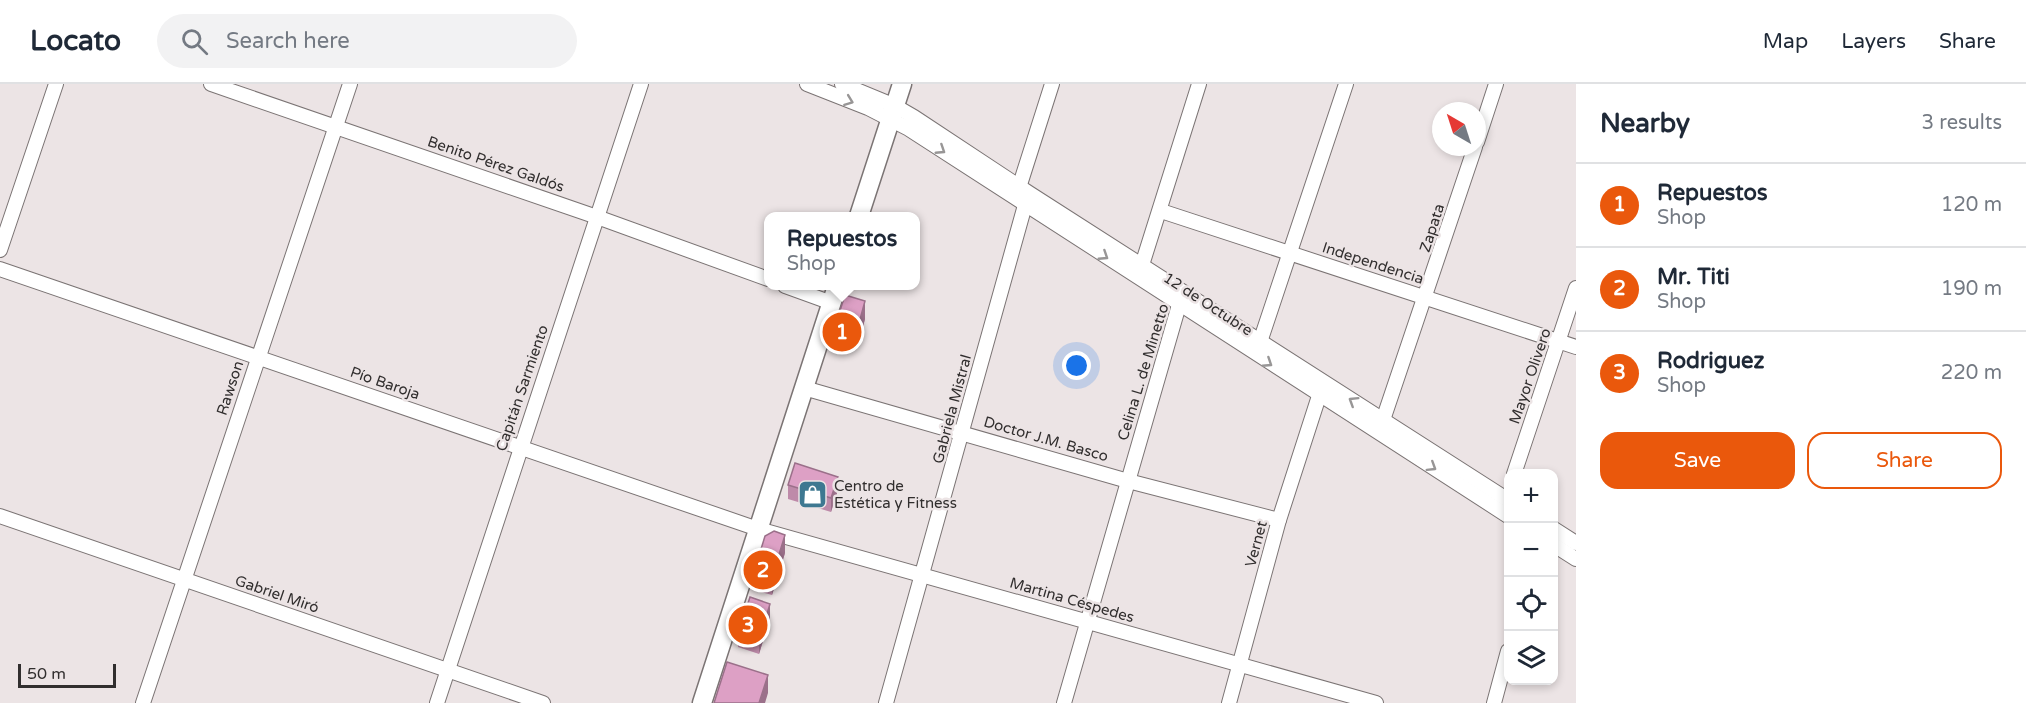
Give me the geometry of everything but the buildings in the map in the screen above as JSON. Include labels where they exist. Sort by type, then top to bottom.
[{"type":"main road","points":[[860,212],[902,84]]},
{"type":"main road","points":[[702,703],[834,294]]},
{"type":"street","points":[[0,250],[56,84]]},
{"type":"street","name":"Benito Pérez Galdós","points":[[211,84],[597,217],[764,278]]},
{"type":"street","name":"Rawson","points":[[142,703],[350,84]]},
{"type":"street","name":"Capitán Sarmiento","points":[[437,703],[519,446],[641,84]]},
{"type":"street","points":[[807,84],[893,112]]},
{"type":"street","points":[[842,84],[893,112]]},
{"type":"street","name":"Gabriela Mistral","points":[[886,703],[963,432],[1052,84]]},
{"type":"street","points":[[1137,270],[1161,210],[1199,84]]},
{"type":"street","points":[[1260,342],[1346,84]]},
{"type":"street","points":[[1486,115],[1496,84]]},
{"type":"street","name":"12 de Octubre","points":[[893,112],[1137,270],[1319,396],[1504,499]]},
{"type":"street","name":"Zapata","points":[[1383,420],[1473,156]]},
{"type":"street","name":"Independencia","points":[[1161,210],[1576,346]]},
{"type":"street","name":"Pío Baroja","points":[[0,269],[758,529]]},
{"type":"street","name":"Mayor Olivero","points":[[1516,469],[1576,288]]},
{"type":"street","points":[[812,290],[834,294]]},
{"type":"street","name":"12 de Octubre","points":[[1182,300],[1260,342],[1504,499]]},
{"type":"street","name":"Celina L. de Minetto","points":[[1064,703],[1182,300]]},
{"type":"street","name":"Doctor J.M. Basco","points":[[804,388],[1128,481],[1279,520]]},
{"type":"street","name":"Vernet","points":[[1229,703],[1279,520],[1319,396]]},
{"type":"street","name":"Gabriel Miró","points":[[0,516],[543,703]]},
{"type":"street","name":"Martina Céspedes","points":[[758,529],[1376,703]]},
{"type":"street","points":[[1558,532],[1576,543]]},
{"type":"street","points":[[1558,548],[1576,559]]},
{"type":"street","points":[[1494,703],[1504,668]]},
{"type":"place","name":"Repuestos","points":[[842,332]]},
{"type":"place","name":"Centro de Estética y Fitness","points":[[813,495]]},
{"type":"place","name":"Mr. Titi","points":[[763,570]]},
{"type":"place","name":"Rodriguez","points":[[748,625]]}]
